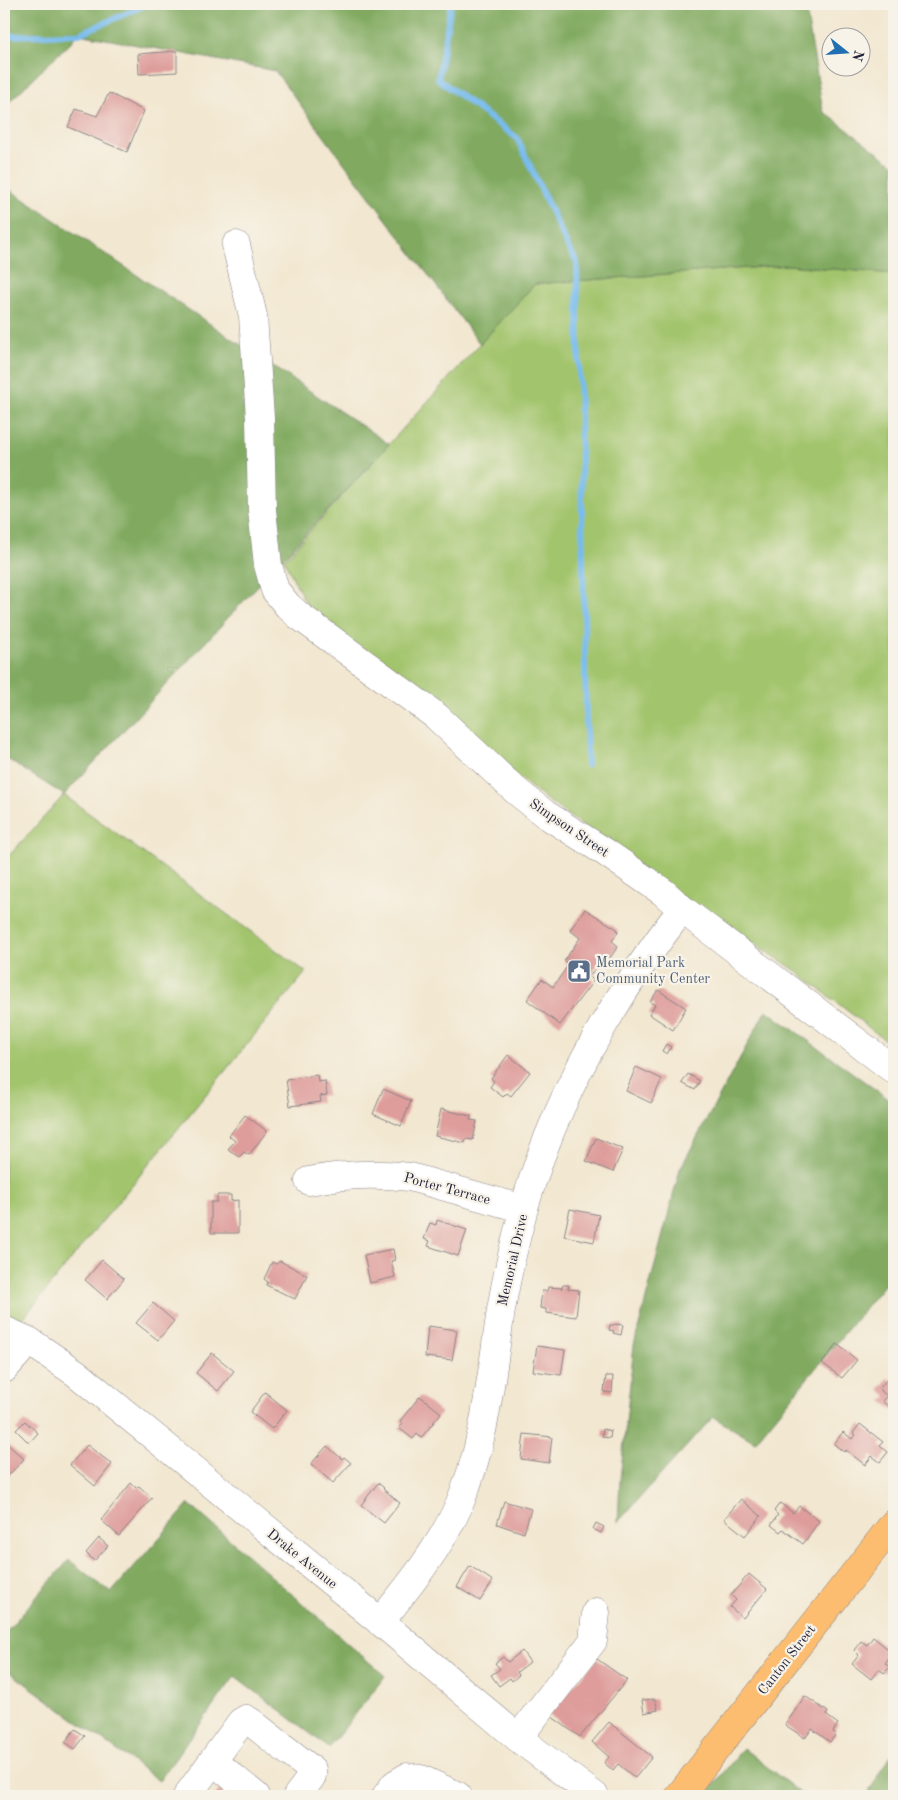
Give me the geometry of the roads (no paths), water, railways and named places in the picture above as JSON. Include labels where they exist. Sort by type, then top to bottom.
[{"type":"main road","name":"Canton Street","points":[[679,1796],[894,1523]]},
{"type":"street","name":"Simpson Street","points":[[236,245],[253,316],[260,418],[262,510],[268,565],[275,590],[298,615],[436,716],[515,790],[545,814],[654,886],[894,1070]]},
{"type":"street","name":"Memorial Drive","points":[[380,1622],[429,1557],[455,1512],[467,1482],[483,1427],[491,1389],[501,1313],[524,1209],[535,1172],[552,1129],[595,1038],[614,1005],[682,909]]},
{"type":"street","name":"Porter Terrace","points":[[309,1181],[360,1174],[396,1176],[410,1178],[524,1209]]},
{"type":"street","name":"Drake Avenue","points":[[4,1330],[29,1341],[76,1373],[380,1622],[518,1738],[595,1796]]},
{"type":"street","points":[[4,1369],[29,1341]]},
{"type":"street","points":[[518,1738],[593,1641],[596,1612]]},
{"type":"street","points":[[188,1796],[246,1719],[312,1770],[312,1776],[297,1796]]},
{"type":"street","points":[[213,1761],[256,1796]]},
{"type":"street","points":[[386,1796],[395,1784],[407,1777],[421,1779],[458,1796]]},
{"type":"waterway","points":[[4,36],[79,34],[148,4]]},
{"type":"waterway","points":[[451,4],[438,79],[517,138],[568,247],[577,262],[587,765]]},
{"type":"place","name":"Memorial Park Community Center","points":[[579,971]]}]
